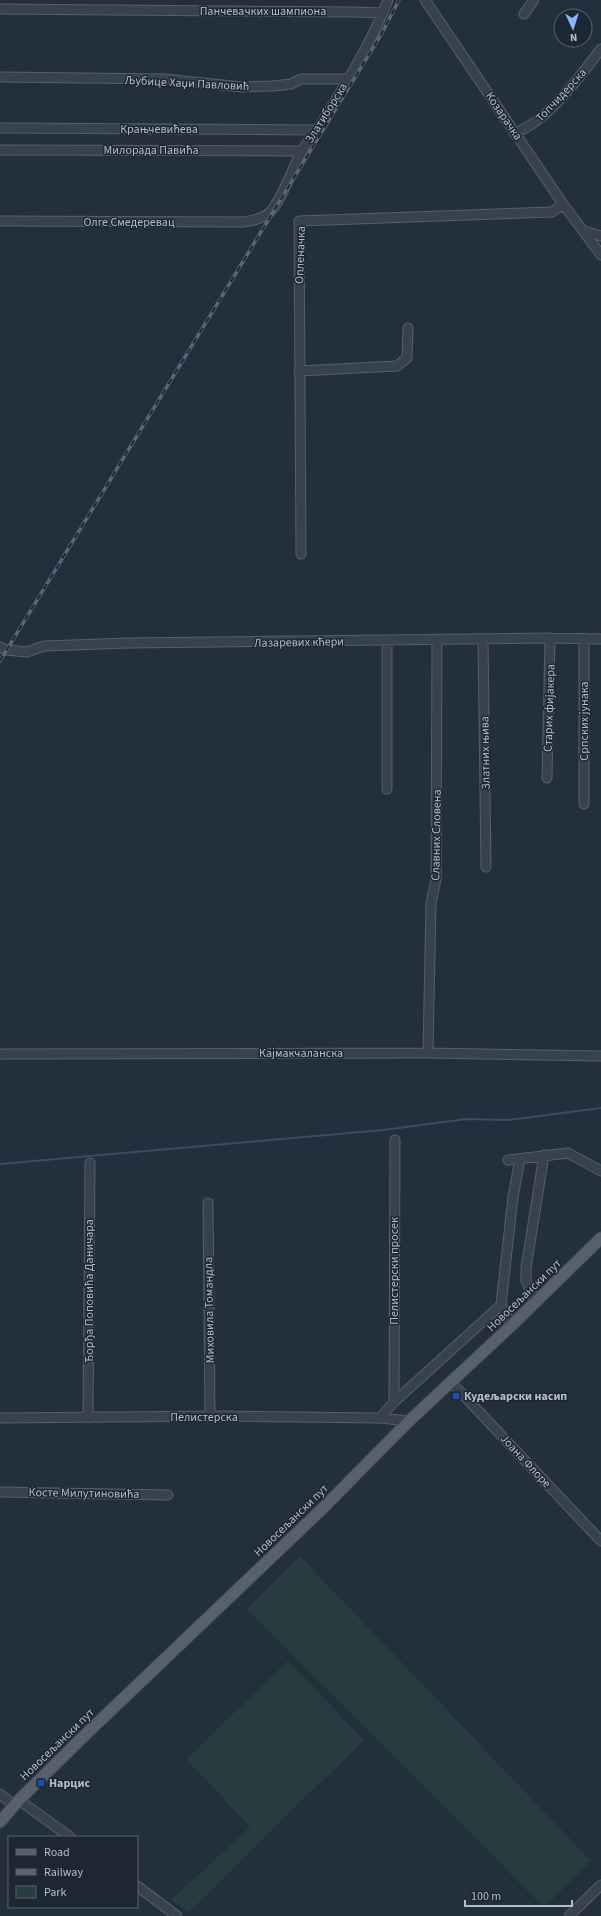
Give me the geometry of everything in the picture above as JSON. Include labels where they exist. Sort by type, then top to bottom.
[{"type":"main road","name":"Новосељански пут","points":[[0,1822],[16,1802],[322,1509],[409,1421],[512,1325],[601,1238]]},
{"type":"street","name":"Златиборска","points":[[257,219],[268,214],[278,199],[302,151],[317,130],[348,79],[383,13],[388,0]]},
{"type":"street","name":"Козарачка","points":[[425,0],[563,204],[601,255]]},
{"type":"street","points":[[524,14],[534,0]]},
{"type":"street","name":"Панчевачких шампиона","points":[[0,9],[383,13]]},
{"type":"street","name":"Топчидерска","points":[[514,133],[525,129],[540,119],[578,79],[601,49]]},
{"type":"street","name":"Љубице Хаџи Павловић","points":[[0,77],[164,79],[242,87],[291,84],[301,79],[348,79]]},
{"type":"street","name":"Крањчевићева","points":[[0,128],[317,130]]},
{"type":"street","name":"Милорада Павића","points":[[0,150],[302,151]]},
{"type":"street","name":"Опленачка","points":[[301,554],[299,221],[552,212],[563,204]]},
{"type":"street","name":"Олге Смедеревац","points":[[0,221],[243,222],[257,219]]},
{"type":"street","points":[[584,231],[601,236]]},
{"type":"street","points":[[299,371],[397,366],[407,358],[408,328]]},
{"type":"street","name":"Лазаревих кћери","points":[[0,647],[6,650],[27,652],[44,646],[113,644],[550,638],[601,639]]},
{"type":"street","name":"Старих фијакера","points":[[547,778],[550,638]]},
{"type":"street","name":"Српских јунака","points":[[584,638],[584,804]]},
{"type":"street","name":"Златних њива","points":[[483,639],[486,867]]},
{"type":"street","points":[[387,640],[387,789]]},
{"type":"street","name":"Славних Словена","points":[[428,1053],[431,904],[436,879],[438,640]]},
{"type":"street","name":"Кајмакчаланска","points":[[0,1054],[428,1053],[601,1056]]},
{"type":"street","name":"Пелистерски просек","points":[[394,1402],[395,1140]]},
{"type":"street","points":[[508,1160],[568,1153],[601,1171]]},
{"type":"street","points":[[536,1302],[526,1281],[526,1268],[544,1155]]},
{"type":"street","points":[[512,1325],[500,1305],[513,1197],[520,1159]]},
{"type":"street","name":"Ђорђа Поповића Даничара","points":[[88,1418],[90,1164]]},
{"type":"street","name":"Миховила Томандла","points":[[208,1203],[210,1416]]},
{"type":"street","points":[[380,1418],[394,1402],[500,1305]]},
{"type":"street","name":"Јоана Флоре","points":[[451,1382],[601,1541]]},
{"type":"street","name":"Пелистерска","points":[[0,1418],[210,1416],[380,1418],[409,1421]]},
{"type":"street","name":"Косте Милутиновића","points":[[0,1492],[168,1495]]},
{"type":"street","points":[[0,1794],[16,1802],[68,1836]]},
{"type":"street","points":[[569,1916],[601,1885]]},
{"type":"street","points":[[138,1887],[177,1916]]},
{"type":"green space","points":[[300,1556],[591,1861],[544,1907],[247,1609]]},
{"type":"green space","points":[[288,1661],[364,1740],[189,1912],[171,1900],[250,1827],[186,1759]]},
{"type":"waterway","points":[[0,1164],[383,1130],[467,1119],[508,1120],[601,1108]]},
{"type":"railway","points":[[0,661],[382,33],[399,0]]},
{"type":"place","name":"Кудељарски насип","points":[[456,1396]]},
{"type":"place","name":"Нарцис","points":[[41,1783]]}]
